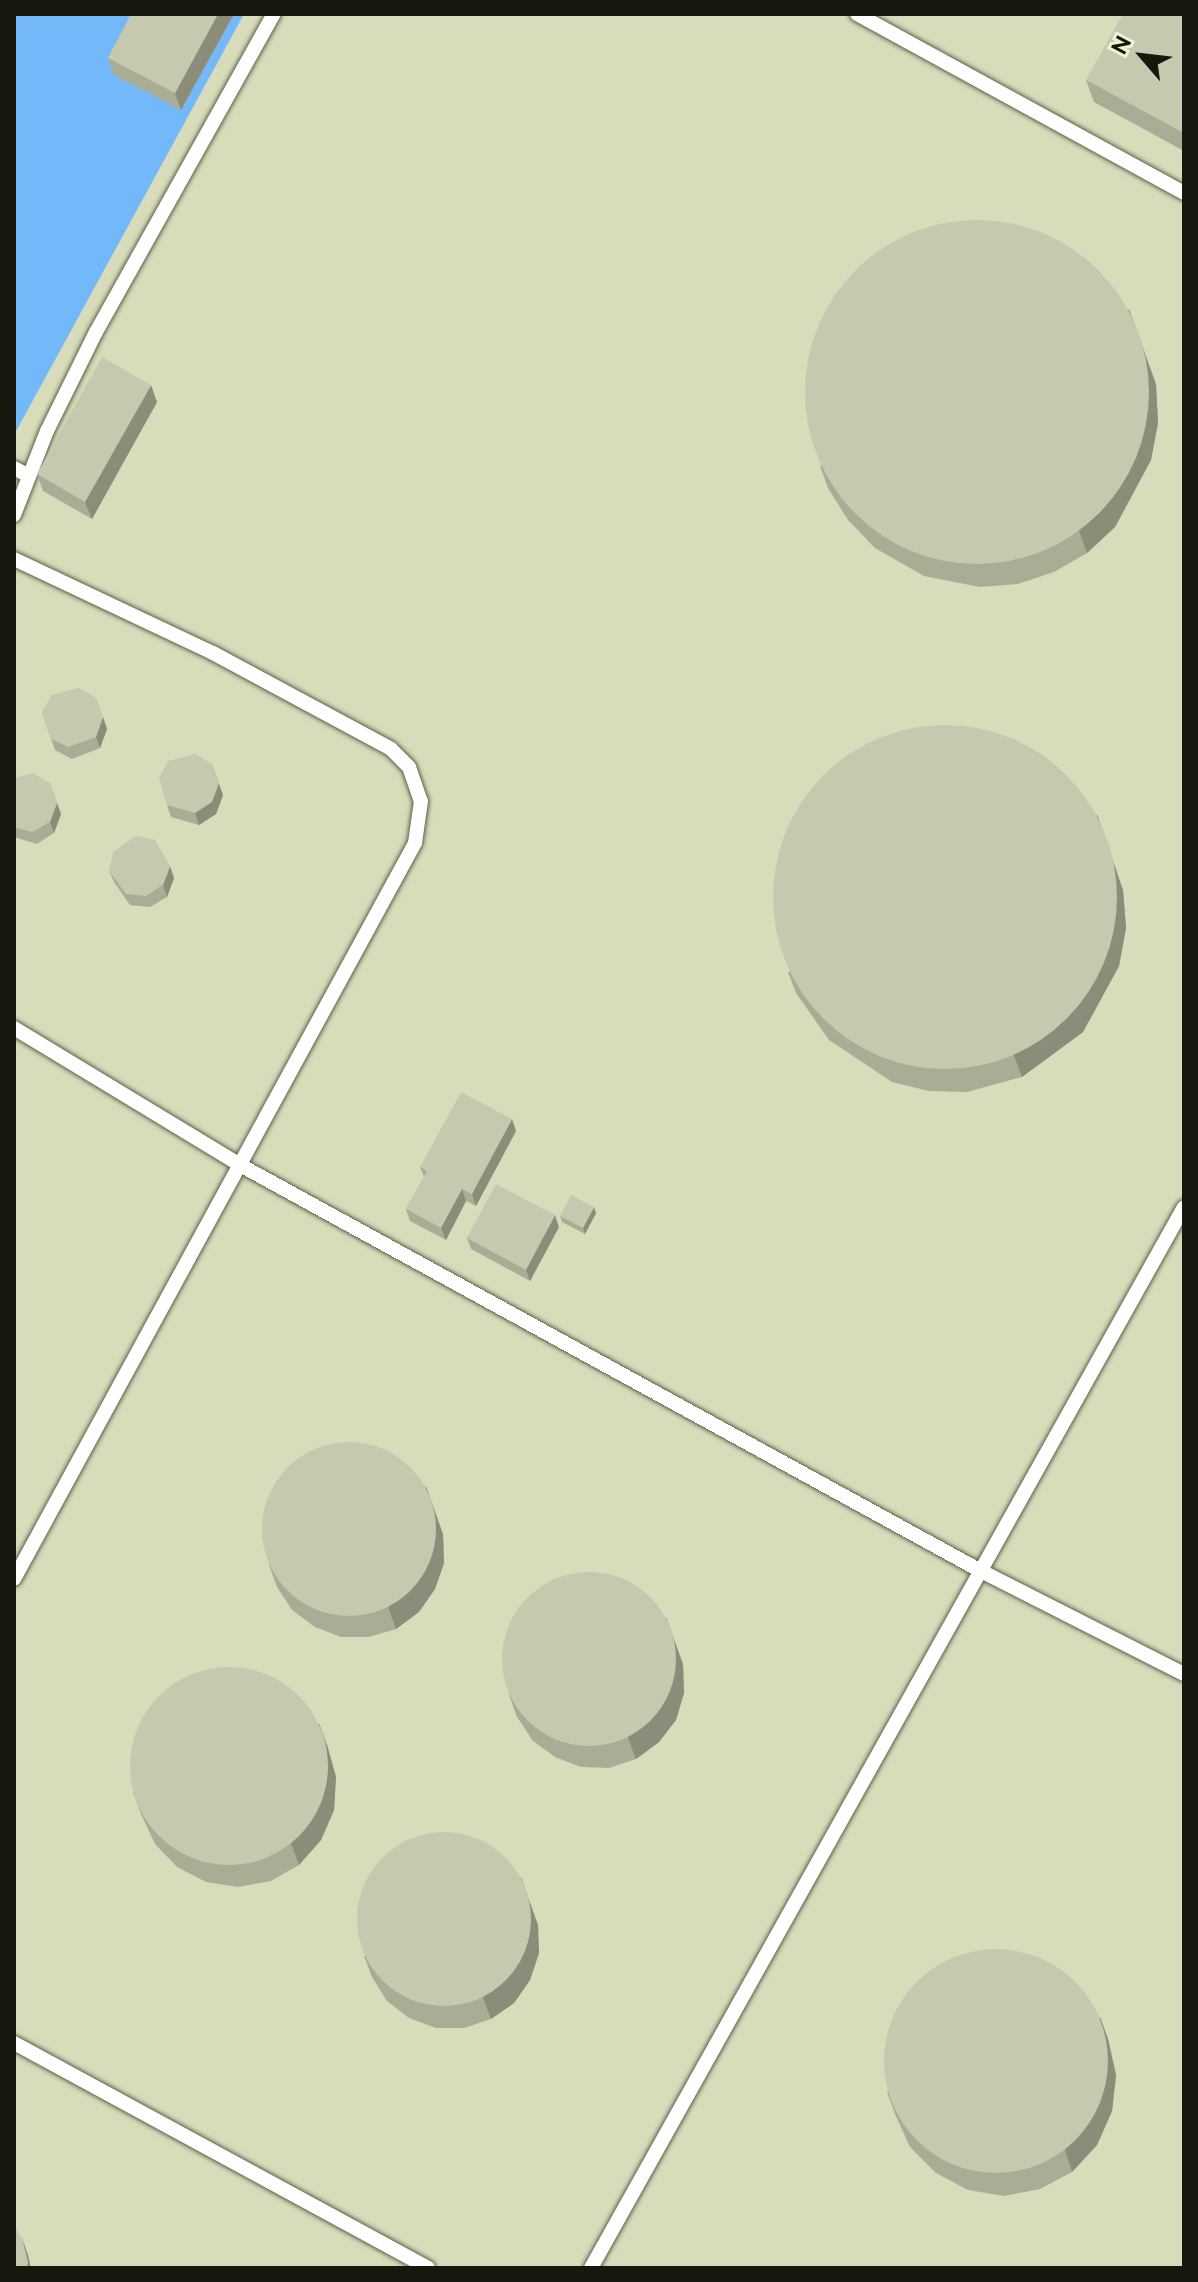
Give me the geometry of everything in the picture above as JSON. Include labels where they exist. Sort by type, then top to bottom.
[{"type":"lane","points":[[14,515],[96,332],[274,14]]},
{"type":"lane","points":[[857,14],[1184,193]]},
{"type":"lane","points":[[14,468],[29,476]]},
{"type":"lane","points":[[14,559],[213,653],[391,749],[409,767],[421,801],[415,843],[14,1579]]},
{"type":"lane","points":[[14,1028],[240,1165],[981,1571],[1184,1674]]},
{"type":"lane","points":[[591,2268],[1184,1207]]},
{"type":"lane","points":[[14,2043],[428,2268]]},
{"type":"shaded area","points":[[14,14],[1184,14],[1184,2268],[14,2268]]},
{"type":"water","points":[[14,14],[146,14],[181,110],[234,14],[244,14],[14,435]]},
{"type":"building","points":[[131,14],[218,14],[175,93],[108,58]]},
{"type":"building","points":[[1123,14],[1184,14],[1184,133],[1086,80]]},
{"type":"building","points":[[977,220],[1011,223],[1043,233],[1073,249],[1099,270],[1120,296],[1136,326],[1146,358],[1149,392],[1146,426],[1136,458],[1120,488],[1099,514],[1073,535],[1043,551],[1011,561],[977,564],[943,561],[911,551],[881,535],[855,514],[834,488],[818,458],[808,426],[805,392],[808,358],[818,326],[834,296],[855,270],[881,249],[911,233],[943,223]]},
{"type":"building","points":[[102,357],[151,385],[85,502],[37,474]]},
{"type":"building","points":[[79,688],[96,698],[103,717],[96,737],[68,747],[51,739],[42,712],[52,695]]},
{"type":"building","points":[[945,725],[978,729],[1011,738],[1054,764],[1078,788],[1104,831],[1113,864],[1117,897],[1113,930],[1104,963],[1078,1006],[1054,1030],[1011,1056],[978,1065],[945,1069],[912,1065],[879,1056],[836,1030],[812,1006],[786,963],[777,930],[773,897],[777,864],[786,831],[812,788],[836,764],[879,738],[912,729]]},
{"type":"building","points":[[195,754],[212,764],[219,783],[212,802],[195,813],[167,805],[159,778],[168,761]]},
{"type":"building","points":[[33,773],[50,783],[57,803],[50,822],[32,832],[14,827],[14,778]]},
{"type":"building","points":[[136,836],[155,840],[170,866],[163,885],[146,896],[126,894],[109,871],[113,852]]},
{"type":"building","points":[[461,1092],[512,1119],[472,1194],[462,1189],[441,1228],[406,1209],[427,1171],[420,1167]]},
{"type":"building","points":[[496,1184],[555,1215],[526,1270],[467,1238]]},
{"type":"building","points":[[571,1195],[594,1207],[583,1228],[560,1216]]},
{"type":"building","points":[[349,1442],[382,1449],[411,1467],[429,1496],[436,1529],[429,1562],[411,1591],[382,1609],[349,1616],[316,1609],[287,1591],[269,1562],[262,1529],[269,1496],[287,1467],[316,1449]]},
{"type":"building","points":[[589,1572],[622,1578],[651,1597],[670,1626],[676,1659],[670,1692],[651,1721],[622,1740],[589,1746],[556,1740],[527,1721],[508,1692],[502,1659],[508,1626],[527,1597],[556,1578]]},
{"type":"building","points":[[229,1667],[267,1675],[299,1696],[320,1728],[328,1766],[320,1804],[299,1836],[267,1857],[229,1865],[191,1857],[159,1836],[138,1804],[130,1766],[138,1728],[159,1696],[191,1675]]},
{"type":"building","points":[[444,1832],[477,1839],[506,1857],[524,1886],[531,1919],[524,1952],[506,1981],[477,1999],[444,2006],[411,1999],[382,1981],[364,1952],[357,1919],[364,1886],[382,1857],[411,1839]]},
{"type":"building","points":[[996,1949],[1039,1957],[1075,1982],[1100,2018],[1108,2061],[1100,2104],[1075,2140],[1039,2165],[996,2173],[953,2165],[917,2140],[892,2104],[884,2061],[892,2018],[917,1982],[953,1957]]},
{"type":"building","points":[[14,2226],[22,2238],[27,2268],[14,2268]]}]
